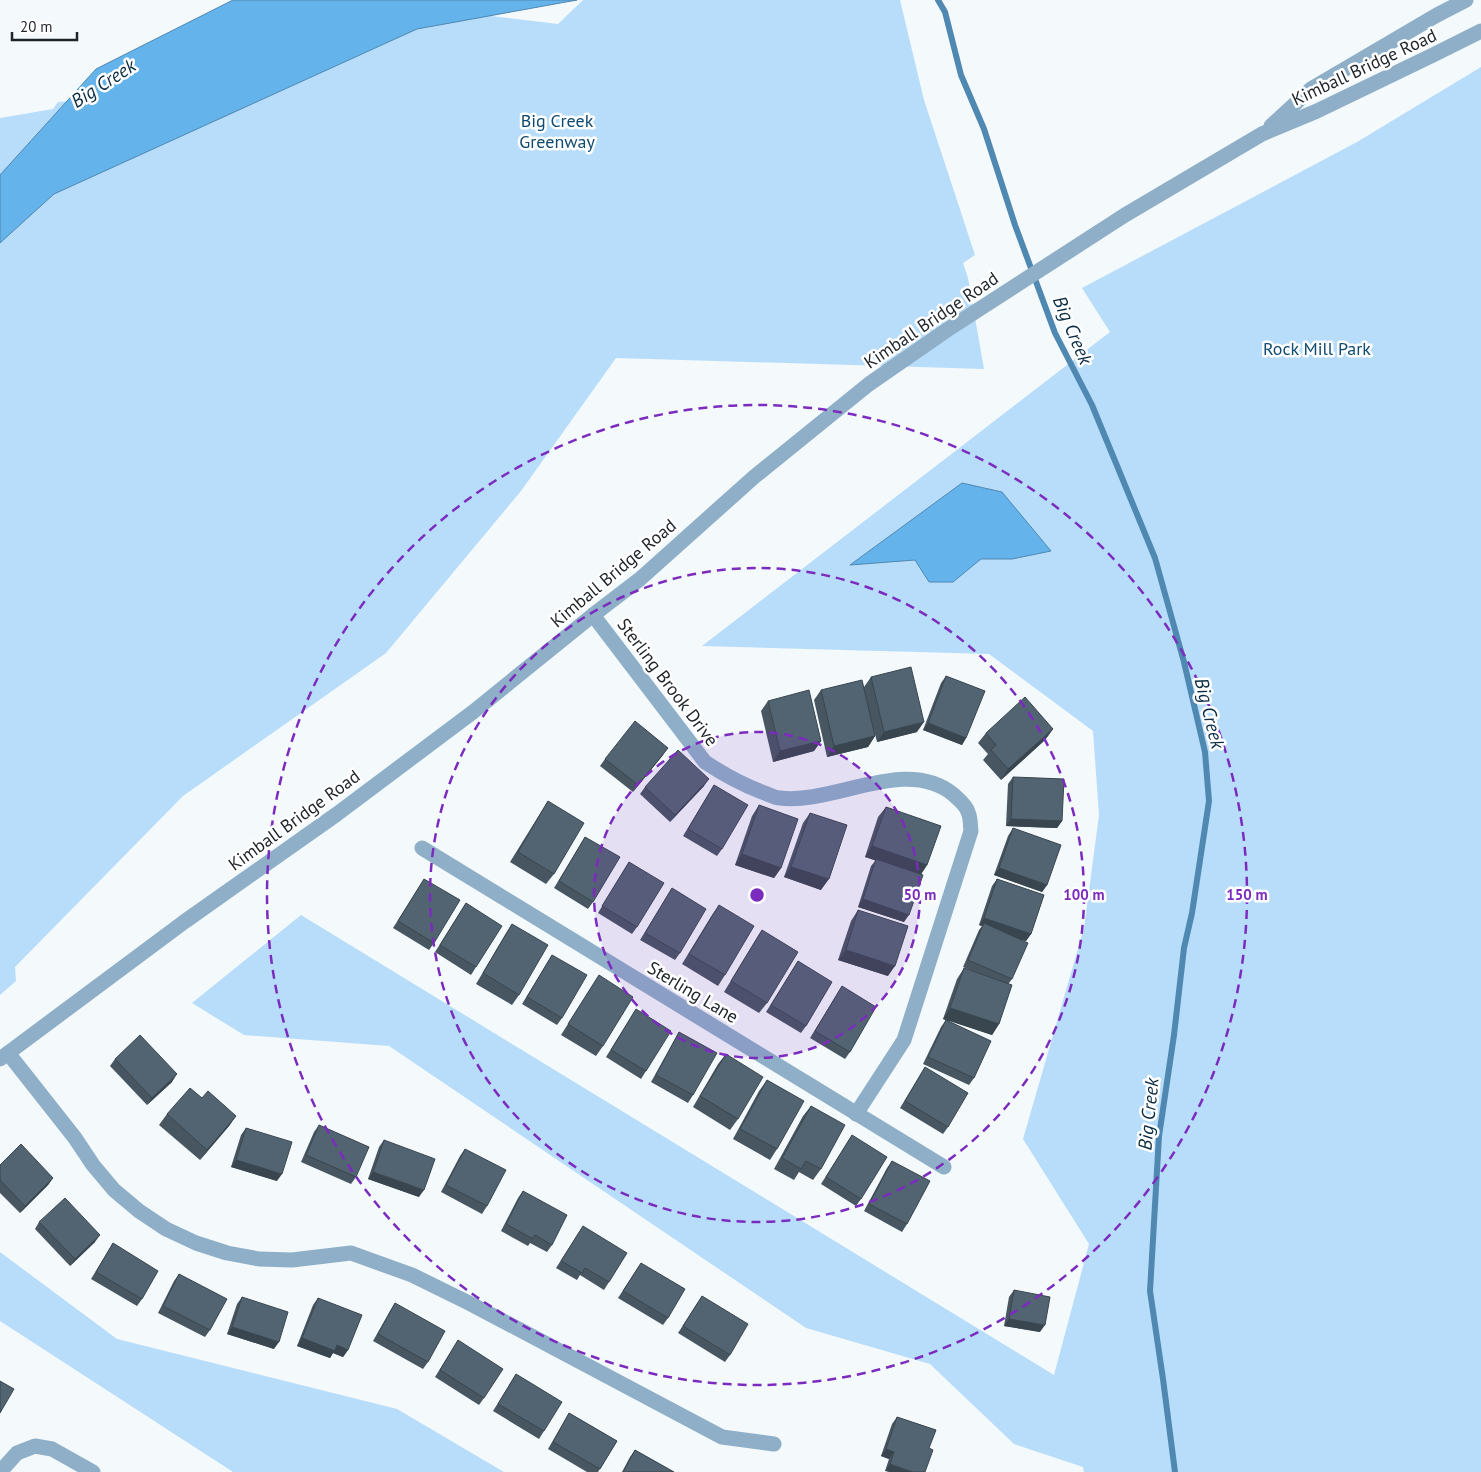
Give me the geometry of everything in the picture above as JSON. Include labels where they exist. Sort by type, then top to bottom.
[{"type":"street","name":"Kimball Bridge Road","points":[[1262,134],[1311,89],[1466,0]]},
{"type":"street","name":"Kimball Bridge Road","points":[[4,1056],[184,922],[337,814],[473,712],[593,614],[640,579],[762,471],[869,384],[947,330],[1125,215],[1262,134],[1433,56],[1481,31]]},
{"type":"street","name":"Sterling Brook Drive","points":[[593,614],[704,762],[726,776],[747,787],[778,798],[800,799],[897,780],[920,780],[937,784],[951,793],[962,802],[969,813],[971,831],[904,1040],[856,1114]]},
{"type":"street","name":"Sterling Lane","points":[[422,848],[944,1167]]},
{"type":"street","points":[[4,1056],[76,1138],[93,1165],[114,1190],[139,1212],[166,1229],[196,1243],[227,1253],[259,1259],[292,1260],[351,1253],[412,1275],[471,1304],[722,1437],[774,1444]]},
{"type":"street","points":[[0,1472],[17,1453],[35,1446],[52,1449],[93,1472]]},
{"type":"green space","name":"Big Creek Greenway","points":[[583,0],[900,0],[924,100],[975,255],[963,263],[968,278],[984,369],[616,358],[521,491],[386,653],[183,796],[15,967],[16,981],[0,995],[0,118],[53,109],[58,102],[158,94],[371,2],[558,24]]},
{"type":"green space","name":"Rock Mill Park","points":[[1481,67],[1481,1472],[1084,1472],[1083,1467],[1014,1444],[930,1364],[806,1328],[389,1046],[244,1035],[192,1003],[301,915],[1054,1375],[1089,1244],[1023,1139],[1084,928],[1099,815],[1093,731],[989,654],[702,646],[1110,332],[1082,288],[1357,142]]},
{"type":"green space","points":[[0,1252],[117,1339],[397,1409],[504,1472],[233,1472],[0,1321]]},
{"type":"water","points":[[233,0],[577,0],[417,29],[54,194],[0,243],[0,175],[96,69]]},
{"type":"water","points":[[962,483],[1002,492],[1051,551],[1012,559],[981,559],[953,582],[929,582],[915,560],[850,565]]},
{"type":"building","points":[[911,667],[924,722],[884,732],[871,677]]},
{"type":"building","points":[[946,676],[985,691],[966,738],[928,723]]},
{"type":"building","points":[[862,680],[875,736],[834,746],[821,690]]},
{"type":"building","points":[[809,690],[821,741],[780,751],[768,701]]},
{"type":"building","points":[[1025,697],[1053,729],[1008,769],[991,750],[996,745],[986,733]]},
{"type":"building","points":[[635,721],[668,748],[638,785],[605,759]]},
{"type":"building","points":[[678,750],[709,779],[675,815],[645,787]]},
{"type":"building","points":[[1013,777],[1064,779],[1062,821],[1011,819]]},
{"type":"building","points":[[714,785],[748,805],[722,849],[688,829]]},
{"type":"building","points":[[548,801],[584,823],[554,874],[518,852]]},
{"type":"building","points":[[759,805],[798,819],[781,868],[742,854]]},
{"type":"building","points":[[886,807],[941,826],[927,865],[872,846]]},
{"type":"building","points":[[810,813],[847,825],[829,879],[791,867]]},
{"type":"building","points":[[1013,828],[1061,845],[1047,885],[999,868]]},
{"type":"building","points":[[585,837],[620,857],[593,902],[559,881]]},
{"type":"building","points":[[876,859],[923,875],[909,915],[863,899]]},
{"type":"building","points":[[629,862],[664,883],[637,927],[602,906]]},
{"type":"building","points":[[424,879],[460,900],[434,943],[398,921]]},
{"type":"building","points":[[997,879],[1044,895],[1031,934],[984,918]]},
{"type":"building","points":[[672,888],[706,909],[680,953],[645,933]]},
{"type":"building","points":[[466,903],[502,926],[476,967],[440,945]]},
{"type":"building","points":[[719,905],[754,926],[725,975],[689,954]]},
{"type":"building","points":[[858,910],[908,926],[895,966],[846,950]]},
{"type":"building","points":[[984,923],[1028,943],[1012,979],[968,960]]},
{"type":"building","points":[[512,924],[548,945],[519,995],[483,973]]},
{"type":"building","points":[[762,930],[798,952],[767,1003],[731,981]]},
{"type":"building","points":[[552,955],[587,975],[562,1018],[527,997]]},
{"type":"building","points":[[798,961],[832,982],[806,1026],[771,1005]]},
{"type":"building","points":[[964,968],[1012,985],[999,1024],[950,1008]]},
{"type":"building","points":[[599,975],[633,997],[603,1046],[568,1024]]},
{"type":"building","points":[[842,986],[876,1007],[850,1052],[815,1031]]},
{"type":"building","points":[[636,1009],[671,1031],[646,1071],[611,1050]]},
{"type":"building","points":[[946,1020],[991,1041],[974,1078],[928,1057]]},
{"type":"building","points":[[679,1032],[717,1053],[693,1095],[656,1075]]},
{"type":"building","points":[[140,1035],[177,1074],[152,1098],[115,1059]]},
{"type":"building","points":[[726,1054],[763,1077],[738,1119],[700,1096]]},
{"type":"building","points":[[925,1067],[968,1093],[948,1127],[905,1101]]},
{"type":"building","points":[[767,1080],[804,1101],[777,1149],[740,1129]]},
{"type":"building","points":[[190,1088],[202,1098],[208,1091],[236,1116],[207,1150],[167,1114]]},
{"type":"building","points":[[811,1106],[845,1125],[821,1169],[806,1161],[801,1169],[782,1158]]},
{"type":"building","points":[[319,1125],[369,1147],[356,1177],[306,1155]]},
{"type":"building","points":[[246,1128],[292,1142],[282,1174],[236,1160]]},
{"type":"building","points":[[852,1135],[887,1157],[861,1199],[826,1177]]},
{"type":"building","points":[[384,1140],[435,1159],[424,1190],[373,1172]]},
{"type":"building","points":[[21,1144],[53,1178],[25,1206],[0,1180],[0,1165]]},
{"type":"building","points":[[465,1149],[506,1170],[487,1206],[446,1185]]},
{"type":"building","points":[[892,1161],[930,1181],[907,1224],[869,1204]]},
{"type":"building","points":[[523,1191],[567,1215],[552,1245],[535,1235],[533,1239],[506,1224]]},
{"type":"building","points":[[65,1198],[100,1235],[75,1259],[39,1222]]},
{"type":"building","points":[[583,1226],[627,1253],[609,1282],[585,1268],[582,1273],[561,1261]]},
{"type":"building","points":[[113,1243],[158,1271],[142,1299],[96,1272]]},
{"type":"building","points":[[641,1263],[685,1289],[668,1318],[623,1291]]},
{"type":"building","points":[[179,1274],[227,1299],[210,1330],[163,1306]]},
{"type":"building","points":[[1014,1290],[1050,1297],[1045,1325],[1009,1319]]},
{"type":"building","points":[[702,1296],[748,1324],[730,1355],[683,1326]]},
{"type":"building","points":[[242,1297],[288,1312],[279,1342],[232,1327]]},
{"type":"building","points":[[318,1298],[362,1315],[348,1350],[337,1345],[335,1351],[302,1338]]},
{"type":"building","points":[[395,1303],[445,1331],[428,1362],[378,1334]]},
{"type":"building","points":[[458,1340],[503,1369],[484,1398],[440,1370]]},
{"type":"building","points":[[516,1374],[562,1402],[544,1431],[498,1404]]},
{"type":"building","points":[[0,1381],[14,1389],[0,1413]]},
{"type":"building","points":[[569,1413],[617,1441],[600,1469],[553,1442]]},
{"type":"building","points":[[897,1417],[936,1430],[929,1448],[933,1450],[925,1472],[913,1472],[890,1464],[894,1452],[886,1449]]},
{"type":"building","points":[[635,1450],[674,1472],[623,1472]]},
{"type":"waterway","name":"Big Creek","points":[[938,0],[945,12],[961,75],[984,129],[1015,225],[1055,333],[1092,405],[1155,558],[1184,662],[1205,752],[1209,801],[1192,913],[1184,948],[1174,1035],[1159,1136],[1150,1291],[1175,1472]]}]
